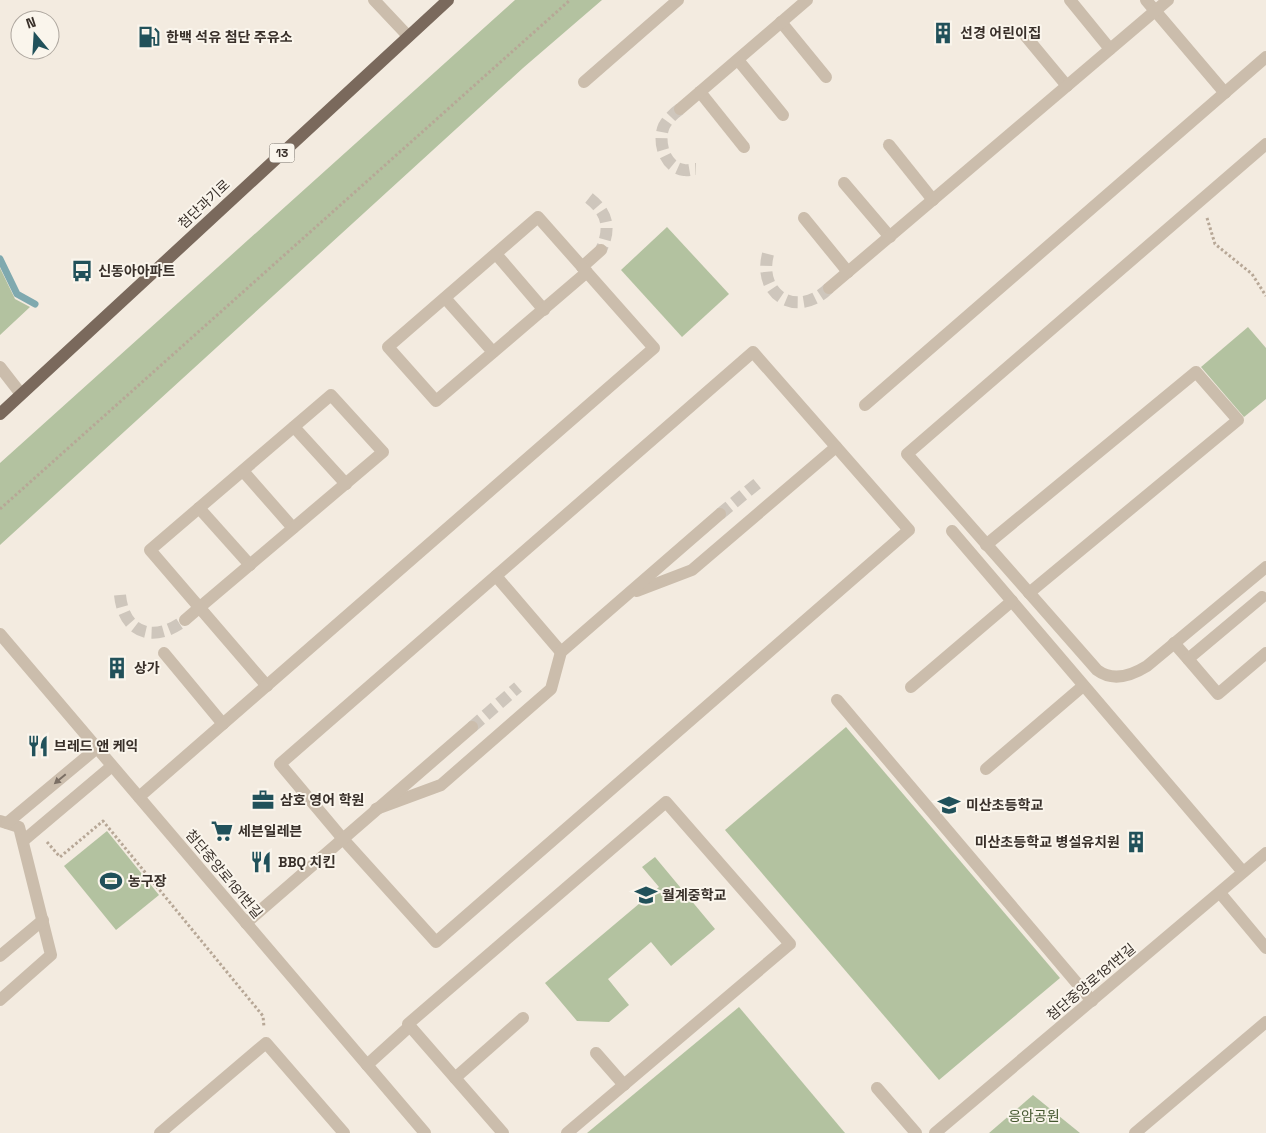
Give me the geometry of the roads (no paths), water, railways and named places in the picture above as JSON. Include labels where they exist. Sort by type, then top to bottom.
[{"type":"main road","name":"첨단과기로","points":[[0,414],[448,0]]},
{"type":"street","points":[[374,0],[408,36]]},
{"type":"street","points":[[584,82],[678,0]]},
{"type":"street","points":[[680,109],[808,0]]},
{"type":"street","points":[[1070,0],[1110,49]]},
{"type":"street","points":[[1146,0],[1225,93]]},
{"type":"street","points":[[829,288],[1168,0]]},
{"type":"street","points":[[781,22],[826,77]]},
{"type":"street","points":[[1023,33],[1067,86]]},
{"type":"street","points":[[865,405],[1266,57]]},
{"type":"street","points":[[738,60],[783,115]]},
{"type":"street","points":[[700,92],[744,147]]},
{"type":"street","points":[[1266,144],[907,454],[1096,670],[1104,676],[1114,678],[1136,673],[1266,567]]},
{"type":"street","points":[[889,145],[933,200]]},
{"type":"street","points":[[844,183],[890,237]]},
{"type":"street","points":[[139,797],[654,348],[584,270],[538,217],[388,346],[436,401],[544,310],[584,270],[601,250]]},
{"type":"street","points":[[804,218],[848,272]]},
{"type":"street","points":[[496,254],[544,310]]},
{"type":"street","points":[[445,298],[494,352]]},
{"type":"street","points":[[753,352],[909,530],[436,942],[280,764],[496,576],[753,352]]},
{"type":"street","points":[[0,367],[21,394]]},
{"type":"street","points":[[986,545],[1196,372],[1238,420],[1029,593]]},
{"type":"street","points":[[185,620],[200,607],[250,565],[293,528],[346,484],[383,452],[332,395],[150,550],[200,607],[267,686]]},
{"type":"street","points":[[294,427],[346,484]]},
{"type":"street","points":[[628,594],[692,570],[836,447]]},
{"type":"street","points":[[243,471],[293,528]]},
{"type":"street","points":[[199,508],[250,565]]},
{"type":"street","points":[[376,810],[441,785],[552,689],[561,652],[720,514]]},
{"type":"street","points":[[952,531],[1242,872]]},
{"type":"street","points":[[496,576],[561,652]]},
{"type":"street","points":[[1188,659],[1262,597]]},
{"type":"street","points":[[911,687],[1012,602]]},
{"type":"street","name":"첨단중앙로181번길","points":[[0,634],[425,1133]]},
{"type":"street","points":[[1174,643],[1218,694],[1266,654]]},
{"type":"street","points":[[164,653],[223,724]]},
{"type":"street","points":[[986,768],[1083,686]]},
{"type":"street","points":[[837,700],[1092,1001]]},
{"type":"street","points":[[246,923],[472,727]]},
{"type":"street","points":[[3,822],[97,748]]},
{"type":"street","points":[[23,841],[112,766]]},
{"type":"street","points":[[367,1065],[410,1026],[408,1024],[666,802],[790,944],[567,1133]]},
{"type":"street","points":[[0,1000],[51,955],[19,827],[3,822]]},
{"type":"street","name":"첨단중앙로181번길","points":[[935,1133],[1266,852]]},
{"type":"street","points":[[1220,893],[1266,948]]},
{"type":"street","points":[[0,956],[42,920]]},
{"type":"street","points":[[455,1078],[524,1018]]},
{"type":"street","points":[[1136,1133],[1266,1022]]},
{"type":"street","points":[[410,1026],[503,1133]]},
{"type":"street","points":[[160,1133],[266,1043],[344,1133]]},
{"type":"street","points":[[596,1053],[624,1085]]},
{"type":"street","points":[[877,1088],[916,1133]]},
{"type":"waterway","points":[[0,259],[17,294],[35,304]]},
{"type":"tunnel","points":[[680,109],[664,126],[662,146],[667,159],[672,165],[684,170],[696,169]]},
{"type":"tunnel","points":[[589,198],[600,209],[606,221],[606,235],[601,250]]},
{"type":"tunnel","points":[[768,254],[766,269],[769,281],[774,291],[783,298],[793,302],[805,302],[817,297],[829,288]]},
{"type":"tunnel","points":[[720,514],[759,482]]},
{"type":"tunnel","points":[[120,595],[123,609],[128,619],[134,627],[143,631],[152,633],[163,631],[185,620]]},
{"type":"tunnel","points":[[472,727],[518,687]]},
{"type":"place","name":"선경 어린이집","points":[[943,33]]},
{"type":"place","name":"한백 석유 첨단 주유소","points":[[149,37]]},
{"type":"place","name":"신동아아파트","points":[[82,271]]},
{"type":"place","name":"상가","points":[[117,668]]},
{"type":"place","name":"브레드 앤 케익","points":[[38,746]]},
{"type":"place","name":"삼호 영어 학원","points":[[263,800]]},
{"type":"place","name":"미산초등학교","points":[[949,805]]},
{"type":"place","name":"세븐일레븐","points":[[222,831]]},
{"type":"place","name":"미산초등학교 병설유치원","points":[[1136,842]]},
{"type":"place","name":"BBQ 치킨","points":[[261,862]]},
{"type":"place","name":"농구장","points":[[111,881]]},
{"type":"place","name":"월계중학교","points":[[646,895]]},
{"type":"park label","name":"응암공원","points":[[1034,1116]]}]
